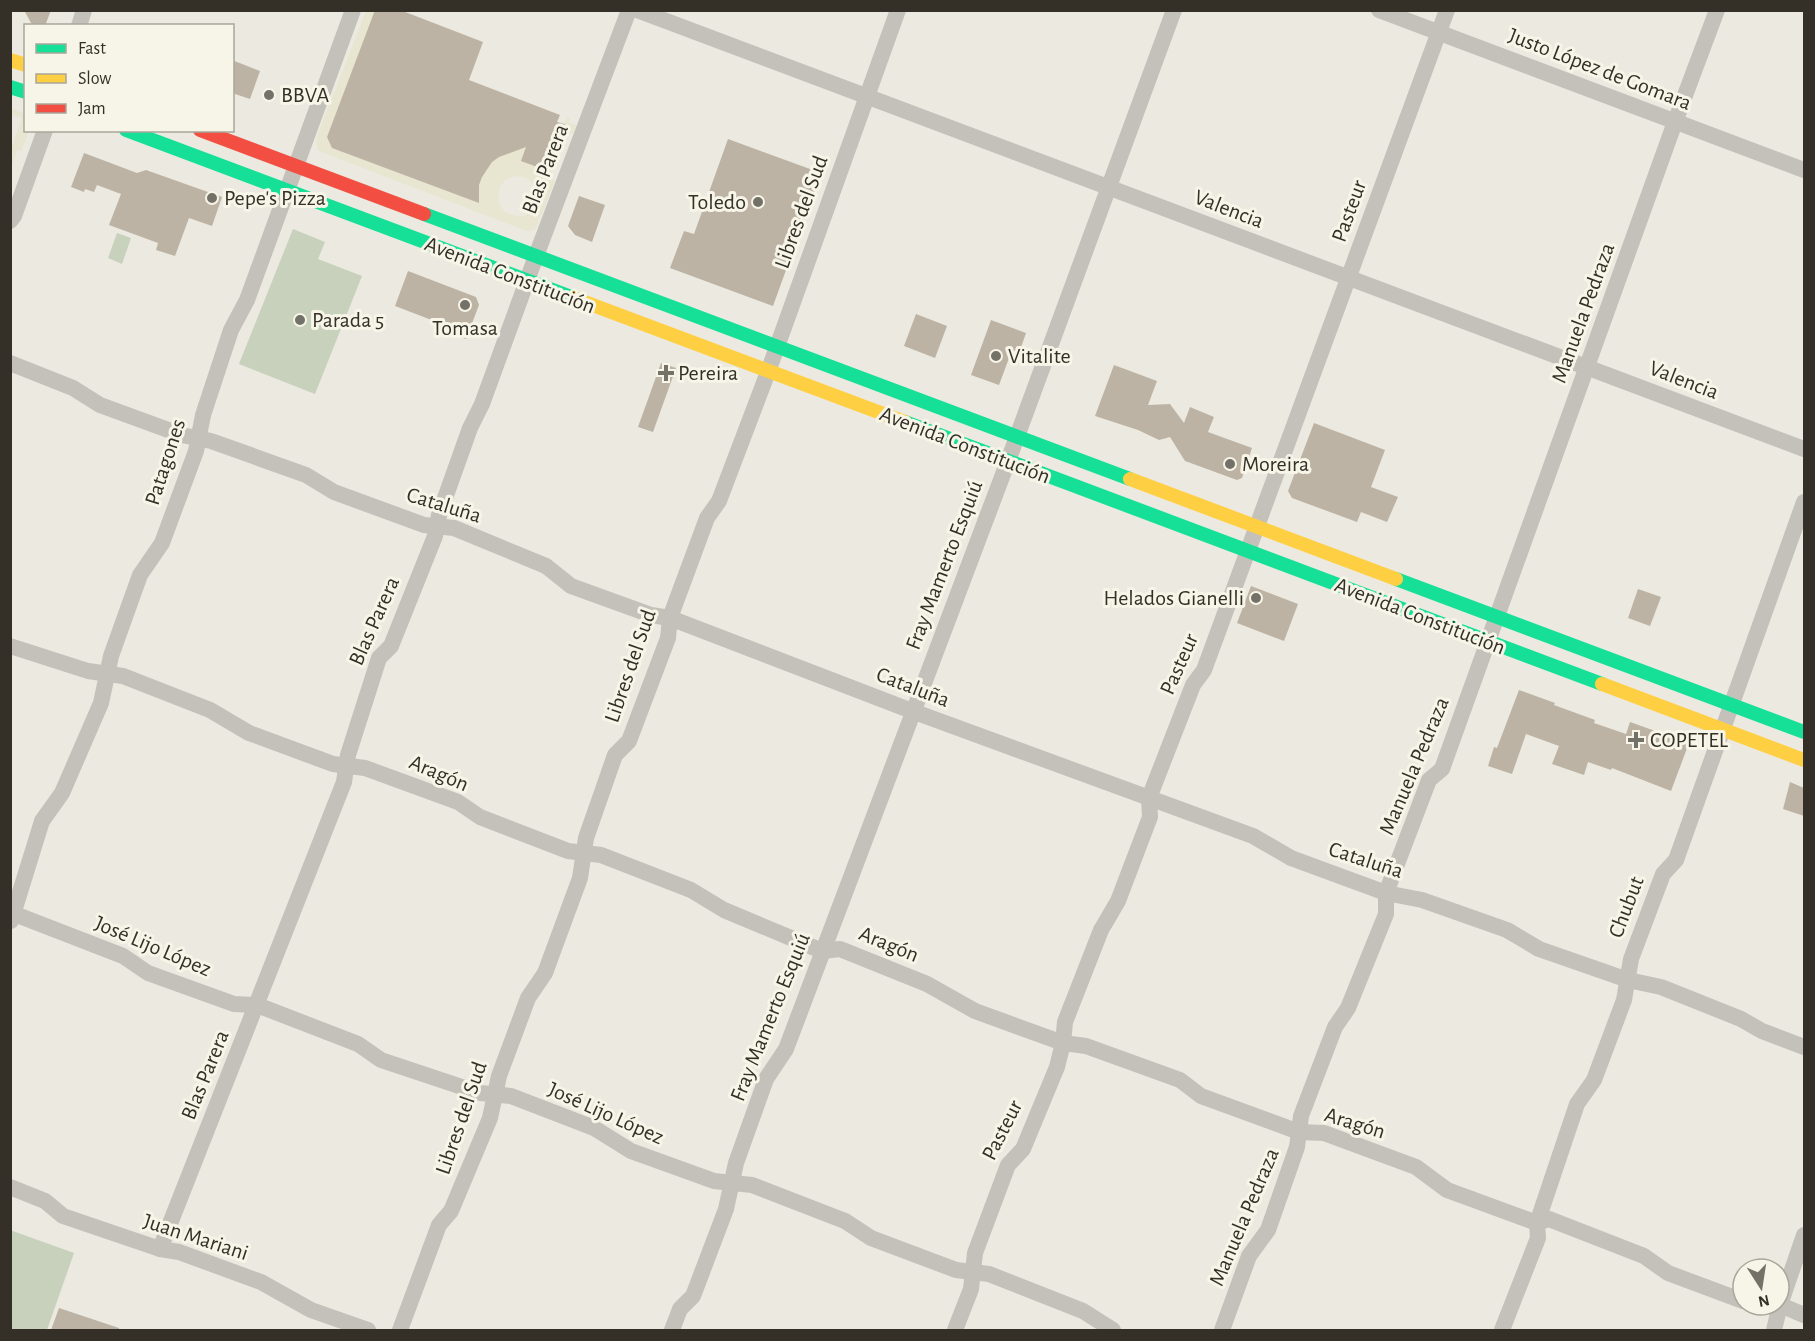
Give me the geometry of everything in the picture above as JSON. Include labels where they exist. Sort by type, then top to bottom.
[{"type":"main road","name":"Avenida Constitución","points":[[131,132],[1804,760]]},
{"type":"main road","name":"Avenida Constitución","points":[[205,132],[1804,732]]},
{"type":"street","name":"Patagones","points":[[11,917],[42,821],[62,793],[101,703],[111,656],[140,575],[162,543],[195,451],[203,415],[231,330],[247,300],[353,10]]},
{"type":"street","name":"Blas Parera","points":[[160,1249],[344,782],[348,755],[379,658],[392,646],[435,536],[439,515],[470,428],[482,404],[629,10]]},
{"type":"street","name":"Valencia","points":[[637,10],[1804,449]]},
{"type":"street","name":"Libres del Sud","points":[[400,1330],[439,1225],[451,1211],[490,1118],[499,1076],[528,998],[545,973],[580,878],[586,838],[615,755],[629,741],[668,638],[670,618],[707,518],[719,501],[768,372],[898,10]]},
{"type":"street","name":"Fray Mamerto Esquiú","points":[[672,1330],[680,1309],[693,1296],[726,1209],[736,1163],[766,1079],[786,1049],[1017,437],[1107,187],[1174,10]]},
{"type":"street","name":"Justo López de Gomara","points":[[1379,10],[1804,170]]},
{"type":"street","name":"Pasteur","points":[[955,1330],[971,1288],[975,1253],[1008,1165],[1023,1149],[1057,1066],[1065,1022],[1101,930],[1118,901],[1150,818],[1149,798],[1193,685],[1204,670],[1447,10]]},
{"type":"street","name":"Manuela Pedraza","points":[[1222,1330],[1249,1256],[1268,1230],[1297,1147],[1301,1116],[1335,1027],[1348,1008],[1386,914],[1386,893],[1429,780],[1442,769],[1717,10]]},
{"type":"street","points":[[10,220],[14,216],[44,132]]},
{"type":"street","name":"Cataluña","points":[[10,363],[73,388],[100,405],[182,435],[198,438],[306,475],[334,492],[424,525],[454,528],[546,566],[571,586],[651,615],[670,618],[912,711],[1253,836],[1291,858],[1386,893],[1422,900],[1506,930],[1539,949],[1628,980],[1660,987],[1741,1019],[1761,1032],[1804,1047]]},
{"type":"street","name":"Chubut","points":[[1502,1330],[1538,1238],[1537,1222],[1577,1104],[1594,1080],[1624,1000],[1634,949],[1664,874],[1676,860],[1804,502]]},
{"type":"street","name":"Aragón","points":[[10,646],[88,671],[123,676],[210,710],[249,733],[333,764],[365,768],[458,802],[480,817],[568,851],[601,855],[691,890],[724,910],[822,951],[840,949],[927,984],[975,1011],[1063,1043],[1086,1046],[1180,1080],[1201,1096],[1299,1132],[1324,1132],[1416,1167],[1447,1190],[1537,1222],[1549,1219],[1644,1256],[1668,1273],[1731,1297]]},
{"type":"street","name":"José Lijo López","points":[[11,917],[123,956],[148,973],[234,1004],[257,1005],[358,1044],[381,1060],[480,1093],[511,1096],[594,1128],[631,1151],[714,1181],[752,1185],[845,1221],[871,1238],[956,1270],[989,1274],[1083,1311],[1113,1330]]},
{"type":"street","name":"Juan Mariani","points":[[10,1187],[45,1201],[63,1216],[160,1249],[179,1252],[261,1282],[310,1310],[368,1330]]},
{"type":"street","points":[[1791,1273],[1804,1235]]},
{"type":"green space","name":"Parada 5","points":[[293,229],[325,242],[318,259],[362,276],[315,394],[239,364]]},
{"type":"green space","points":[[117,233],[131,238],[122,264],[108,258]]},
{"type":"green space","points":[[10,1230],[74,1253],[47,1330],[11,1330]]},
{"type":"shaded area","points":[[366,11],[375,11],[327,137],[332,148],[468,199],[494,131],[527,144],[547,171],[567,117],[570,119],[569,123],[576,125],[573,134],[565,132],[549,178],[555,181],[535,230],[527,231],[319,151],[316,144]],"holes":[[[515,176],[531,181],[538,193],[537,203],[524,216],[509,214],[500,205],[498,198],[500,187],[505,180]]]},
{"type":"shaded area","points":[[11,108],[24,114],[24,132],[29,132],[21,151],[17,150],[11,168],[11,149],[22,118],[11,114]]},
{"type":"building","points":[[24,10],[51,10],[46,24],[31,23]]},
{"type":"building","points":[[375,10],[400,10],[483,42],[469,80],[560,115],[557,122],[565,124],[548,171],[521,161],[526,147],[499,157],[492,162],[482,177],[479,185],[479,203],[332,148],[327,137]]},
{"type":"building","points":[[234,61],[260,71],[250,99],[234,94]]},
{"type":"building","name":"Toledo","points":[[728,139],[821,173],[773,306],[670,268],[684,231],[694,234]]},
{"type":"building","points":[[84,153],[137,173],[146,170],[222,197],[212,226],[189,218],[175,256],[156,250],[158,243],[109,225],[121,194],[97,185],[94,192],[85,189],[84,192],[71,187]]},
{"type":"building","points":[[579,196],[605,205],[592,242],[575,235],[568,226]]},
{"type":"building","points":[[408,271],[476,297],[479,305],[466,339],[440,329],[442,324],[395,306]]},
{"type":"building","points":[[916,314],[947,326],[935,358],[904,346]]},
{"type":"building","points":[[991,320],[1026,333],[1019,353],[1012,350],[999,385],[971,375]]},
{"type":"building","points":[[661,363],[676,368],[653,432],[638,427]]},
{"type":"building","points":[[1114,365],[1157,381],[1148,405],[1170,404],[1184,423],[1190,407],[1214,417],[1208,432],[1252,448],[1242,478],[1237,480],[1185,461],[1170,437],[1159,440],[1138,430],[1095,416]]},
{"type":"building","points":[[1314,423],[1385,450],[1371,487],[1398,497],[1387,522],[1361,512],[1357,522],[1292,498],[1288,491]]},
{"type":"building","points":[[1251,586],[1298,604],[1284,641],[1237,623]]},
{"type":"building","points":[[1638,589],[1661,597],[1650,626],[1628,618]]},
{"type":"building","points":[[1519,690],[1595,720],[1594,723],[1626,734],[1630,722],[1689,743],[1671,791],[1612,768],[1611,770],[1588,762],[1584,775],[1552,764],[1559,746],[1526,734],[1512,774],[1488,766]]},
{"type":"building","points":[[1790,782],[1804,788],[1804,816],[1783,809]]},
{"type":"building","points":[[59,1308],[119,1328],[119,1330],[51,1330]]},
{"type":"traffic: fast","points":[[10,87],[24,91]]},
{"type":"traffic: fast","points":[[131,132],[574,298]]},
{"type":"traffic: fast","points":[[424,214],[1130,479]]},
{"type":"traffic: fast","points":[[905,422],[1602,684]]},
{"type":"traffic: fast","points":[[1396,579],[1804,732]]},
{"type":"traffic: slow","points":[[10,60],[24,64]]},
{"type":"traffic: slow","points":[[574,298],[905,422]]},
{"type":"traffic: slow","points":[[1130,479],[1396,579]]},
{"type":"traffic: slow","points":[[1602,684],[1804,760]]},
{"type":"traffic: jam","points":[[205,132],[424,214]]},
{"type":"place","name":"BBVA","points":[[269,95]]},
{"type":"place","name":"Pepe's Pizza","points":[[212,198]]},
{"type":"place","name":"Toledo","points":[[758,202]]},
{"type":"place","name":"Tomasa","points":[[465,305]]},
{"type":"place","name":"Parada 5","points":[[300,320]]},
{"type":"place","name":"Vitalite","points":[[996,356]]},
{"type":"place","name":"Pereira","points":[[666,373]]},
{"type":"place","name":"Moreira","points":[[1230,464]]},
{"type":"place","name":"Helados Gianelli","points":[[1256,598]]},
{"type":"place","name":"COPETEL","points":[[1636,740]]}]
